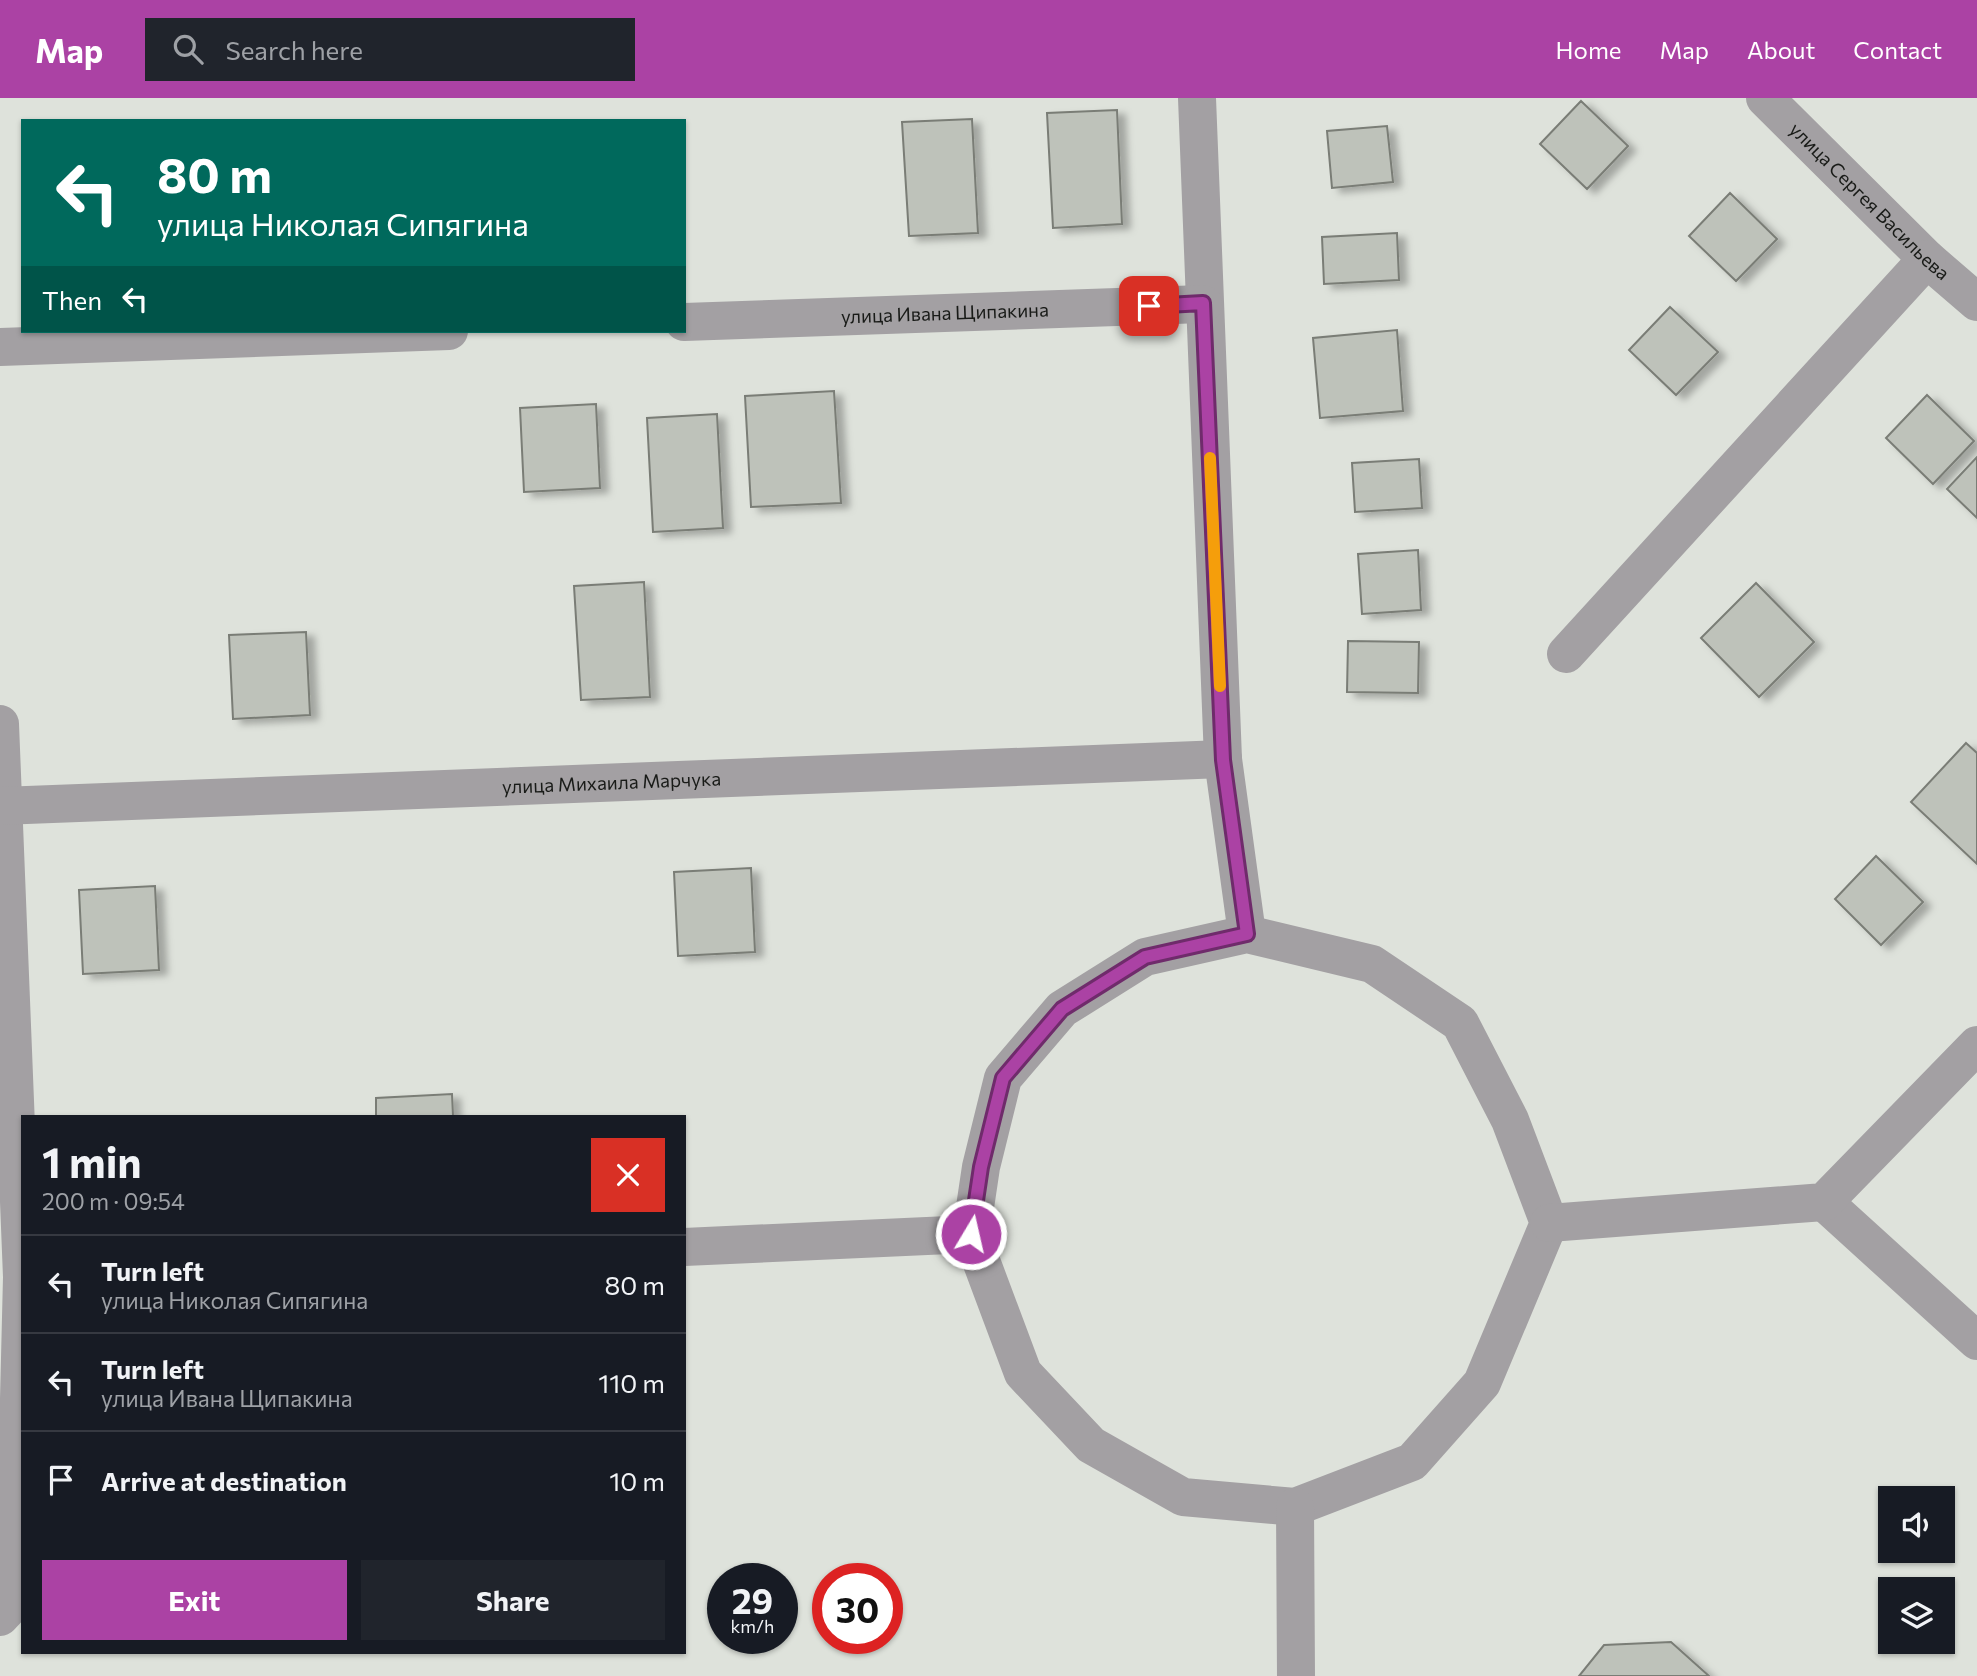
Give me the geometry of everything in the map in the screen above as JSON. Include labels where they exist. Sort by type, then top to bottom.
[{"type":"street","points":[[1197,98],[1223,760],[1247,934]]},
{"type":"street","name":"улица Сергея Васильева","points":[[1766,98],[1927,259],[1977,302]]},
{"type":"street","points":[[1566,654],[1927,259]]},
{"type":"street","name":"улица Ивана Щипакина","points":[[686,322],[1203,303]]},
{"type":"street","points":[[0,347],[393,333]]},
{"type":"street","points":[[0,724],[15,1277],[14,1602],[0,1617]]},
{"type":"street","name":"улица Михаила Марчука","points":[[2,806],[1223,760]]},
{"type":"street","points":[[1247,934],[1373,964],[1460,1024],[1510,1121],[1549,1223],[1482,1383],[1412,1462],[1295,1507],[1183,1497],[1091,1445],[1023,1373],[971,1234],[981,1167],[1003,1078],[1062,1009],[1145,957],[1247,934]]},
{"type":"street","points":[[1549,1223],[1824,1202],[1977,1045]]},
{"type":"street","points":[[1824,1202],[1977,1341]]},
{"type":"street","points":[[686,1247],[971,1234]]},
{"type":"street","points":[[1295,1507],[1296,1676]]},
{"type":"building","points":[[1581,101],[1628,146],[1587,189],[1540,144]]},
{"type":"building","points":[[1117,110],[1122,224],[1053,228],[1047,113]]},
{"type":"building","points":[[972,119],[978,233],[909,236],[902,122]]},
{"type":"building","points":[[1387,126],[1393,182],[1332,188],[1327,131]]},
{"type":"building","points":[[1730,193],[1777,239],[1736,281],[1689,236]]},
{"type":"building","points":[[1397,233],[1399,280],[1324,284],[1322,237]]},
{"type":"building","points":[[1670,307],[1718,352],[1676,395],[1629,350]]},
{"type":"building","points":[[1397,330],[1403,411],[1320,418],[1313,338]]},
{"type":"building","points":[[834,391],[841,503],[751,507],[745,396]]},
{"type":"building","points":[[1927,395],[1974,441],[1933,484],[1886,438]]},
{"type":"building","points":[[596,404],[600,488],[524,492],[520,408]]},
{"type":"building","points":[[717,414],[723,528],[653,532],[647,418]]},
{"type":"building","points":[[1977,457],[1977,518],[1947,489]]},
{"type":"building","points":[[1419,459],[1422,508],[1355,512],[1352,463]]},
{"type":"building","points":[[1418,550],[1421,610],[1362,614],[1358,554]]},
{"type":"building","points":[[644,582],[650,697],[581,700],[574,586]]},
{"type":"building","points":[[1756,583],[1814,642],[1759,697],[1701,638]]},
{"type":"building","points":[[306,632],[310,715],[233,719],[229,635]]},
{"type":"building","points":[[1348,641],[1419,642],[1418,693],[1347,692]]},
{"type":"building","points":[[1966,743],[1977,753],[1977,864],[1911,802]]},
{"type":"building","points":[[1876,856],[1923,902],[1881,945],[1835,899]]},
{"type":"building","points":[[751,868],[755,952],[678,956],[674,872]]},
{"type":"building","points":[[155,886],[159,970],[83,974],[79,890]]},
{"type":"building","points":[[452,1094],[453,1115],[376,1115],[376,1098]]},
{"type":"building","points":[[1671,1642],[1709,1676],[1579,1676],[1604,1645]]},
{"type":"slow traffic","points":[[1210,458],[1220,686]]},
{"type":"route","points":[[971,1234],[981,1167],[1003,1078],[1062,1009],[1145,957],[1247,934],[1223,760],[1203,303],[1149,306]]}]
